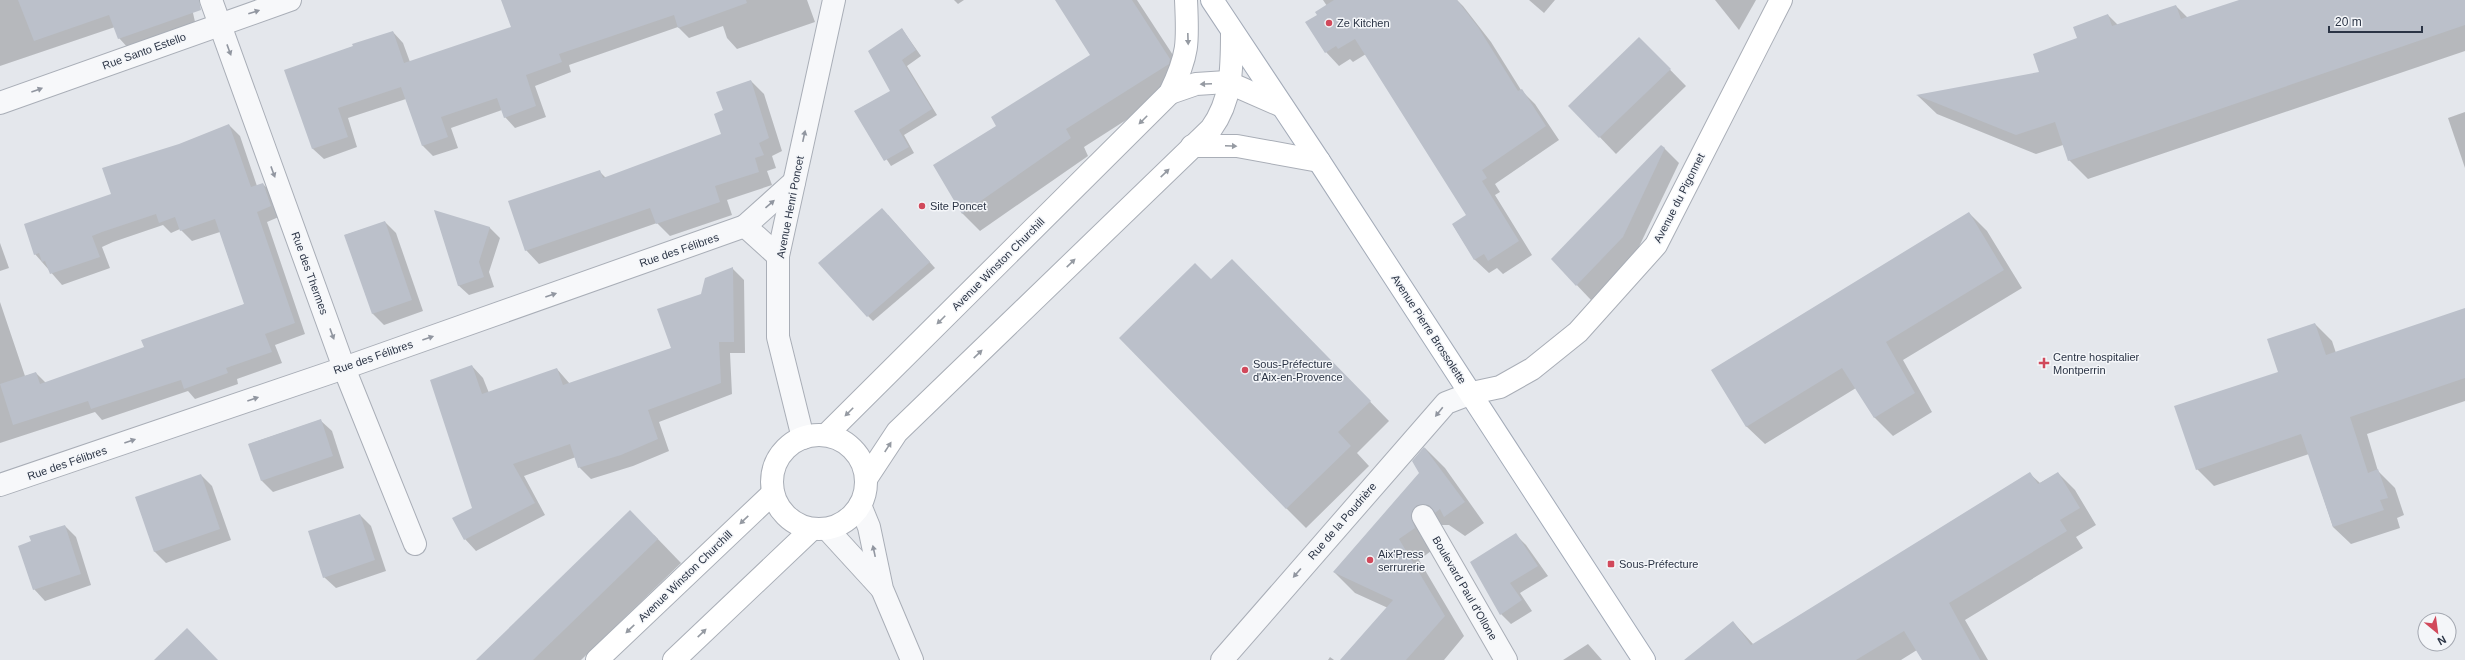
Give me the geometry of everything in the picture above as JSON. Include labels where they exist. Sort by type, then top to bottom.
[{"type":"street","name":"Rue des Thermes","points":[[211,0],[344,368],[415,544]]},
{"type":"street","name":"Rue Santo Estello","points":[[0,103],[290,0]]},
{"type":"street","name":"Avenue Henri Poncet","points":[[803,438],[778,338],[778,256],[834,0]]},
{"type":"street","name":"Avenue Winston Churchill","points":[[826,435],[1170,93],[1183,66],[1188,46],[1186,0]]},
{"type":"street","name":"Avenue Pierre Brossolette","points":[[1212,0],[1232,33],[1319,161],[1472,393],[1644,660]]},
{"type":"street","name":"Avenue du Pigonnet","points":[[1472,393],[1500,387],[1532,369],[1544,360],[1578,332],[1656,245],[1780,0]]},
{"type":"street","points":[[866,479],[898,432],[1211,129],[1222,114],[1230,84],[1232,33]]},
{"type":"street","name":"Avenue Winston Churchill","points":[[1170,93],[1196,84],[1230,84],[1282,106]]},
{"type":"street","points":[[1192,146],[1237,146],[1319,161]]},
{"type":"street","name":"Rue des Félibres","points":[[0,485],[344,368],[745,226],[794,182]]},
{"type":"street","points":[[745,226],[778,256]]},
{"type":"street","name":"Rue de la Poudrière","points":[[1222,660],[1446,403],[1472,393]]},
{"type":"street","points":[[674,660],[819,529],[846,521],[860,505],[865,492],[866,479],[864,466],[855,451],[842,441],[826,435],[803,438],[791,443],[775,464],[772,478],[773,493],[779,507],[793,521],[819,529],[882,589]]},
{"type":"street","name":"Avenue Winston Churchill","points":[[597,660],[773,493]]},
{"type":"street","points":[[860,505],[869,527],[882,589],[912,660]]},
{"type":"street","name":"Boulevard Paul d'Ollone","points":[[1423,516],[1506,660]]},
{"type":"building","points":[[18,0],[199,0],[201,10],[118,39],[109,15],[34,41]]},
{"type":"building","points":[[501,0],[746,0],[747,3],[678,28],[674,15],[559,54],[562,62],[526,75],[536,106],[504,118],[497,98],[441,117],[448,137],[422,146],[401,87],[338,108],[348,137],[312,149],[284,70],[353,46],[352,44],[393,31],[404,63],[511,27]]},
{"type":"building","points":[[1055,0],[1132,0],[1170,59],[1169,64],[1066,129],[1071,138],[962,214],[933,165],[996,126],[991,117],[1090,55]]},
{"type":"building","points":[[1334,0],[1457,0],[1478,27],[1518,91],[1522,89],[1546,126],[1482,170],[1487,178],[1482,181],[1519,241],[1488,261],[1484,254],[1474,260],[1452,224],[1466,215],[1355,39],[1338,49],[1336,46],[1325,53],[1305,22],[1317,15],[1315,12]]},
{"type":"building","points":[[2239,0],[2465,0],[2465,25],[2068,161],[2055,122],[2016,135],[1916,95],[2039,72],[2033,54],[2077,38],[2073,27],[2108,14],[2112,26],[2176,5],[2181,19]]},
{"type":"building","points":[[902,28],[916,50],[902,60],[932,109],[899,130],[909,147],[884,161],[854,111],[890,91],[868,51]]},
{"type":"building","points":[[1639,37],[1671,69],[1599,138],[1568,106]]},
{"type":"building","points":[[751,80],[769,138],[759,143],[764,155],[755,158],[759,172],[715,186],[720,202],[656,224],[650,208],[525,251],[508,201],[600,170],[603,178],[721,134],[714,114],[723,110],[716,92]]},
{"type":"building","points":[[229,124],[251,187],[263,183],[271,206],[257,212],[295,323],[265,334],[272,352],[226,368],[228,373],[184,389],[181,380],[91,409],[88,401],[13,425],[0,384],[36,372],[40,384],[144,347],[141,340],[244,304],[215,219],[180,231],[175,217],[159,223],[156,214],[102,232],[92,236],[100,257],[50,274],[45,261],[42,262],[39,253],[34,255],[24,224],[111,194],[102,168],[179,144]]},
{"type":"building","points":[[1661,145],[1665,148],[1623,237],[1576,286],[1551,259]]},
{"type":"building","points":[[882,208],[930,262],[867,317],[818,263]]},
{"type":"building","points":[[434,210],[490,227],[479,262],[484,277],[458,286]]},
{"type":"building","points":[[1969,212],[2004,270],[1886,342],[1915,393],[1874,418],[1842,368],[1746,427],[1711,370]]},
{"type":"building","points":[[385,221],[412,300],[372,314],[344,235]]},
{"type":"building","name":"Sous-Préfecture d'Aix-en-Provence","points":[[1232,259],[1371,401],[1338,432],[1351,446],[1286,509],[1119,338],[1195,263],[1211,279]]},
{"type":"building","points":[[733,267],[734,342],[719,342],[721,383],[648,410],[658,439],[621,455],[578,468],[570,444],[513,464],[535,503],[464,540],[452,518],[472,508],[430,380],[472,365],[482,394],[557,368],[563,385],[671,348],[657,309],[701,294],[705,278]]},
{"type":"building","points":[[2465,308],[2465,378],[2350,417],[2368,473],[2378,469],[2388,498],[2380,500],[2384,510],[2333,527],[2301,434],[2196,470],[2174,406],[2278,372],[2267,339],[2315,323],[2326,355]]},
{"type":"building","points":[[321,419],[333,456],[261,481],[248,444]]},
{"type":"building","points":[[1424,447],[1465,502],[1444,517],[1440,509],[1435,513],[1429,505],[1417,505],[1411,516],[1415,528],[1399,539],[1445,616],[1406,660],[1340,660],[1393,600],[1333,572],[1419,473],[1412,461]]},
{"type":"building","points":[[2030,472],[2038,484],[2058,472],[2080,508],[2060,520],[2067,531],[1949,603],[1980,660],[1922,660],[1904,631],[1856,660],[1684,660],[1733,621],[1751,645]]},
{"type":"building","points":[[201,474],[220,529],[154,552],[135,497]]},
{"type":"building","points":[[630,510],[658,539],[533,660],[476,660]]},
{"type":"building","points":[[360,514],[375,560],[323,578],[308,531]]},
{"type":"building","points":[[65,525],[81,574],[33,590],[18,546],[31,541],[29,536]]},
{"type":"building","points":[[1516,533],[1538,566],[1510,583],[1522,600],[1500,615],[1470,562]]},
{"type":"building","points":[[187,628],[218,660],[154,660]]},
{"type":"place","name":"Ze Kitchen","points":[[1329,23]]},
{"type":"place","name":"Site Poncet","points":[[922,206]]},
{"type":"place","name":"Centre hospitalier Montperrin","points":[[2044,363]]},
{"type":"place","name":"Sous-Préfecture d'Aix-en-Provence","points":[[1245,370]]},
{"type":"place","name":"Aix'Press serrurerie","points":[[1370,560]]},
{"type":"place","name":"Sous-Préfecture","points":[[1611,564]]}]
